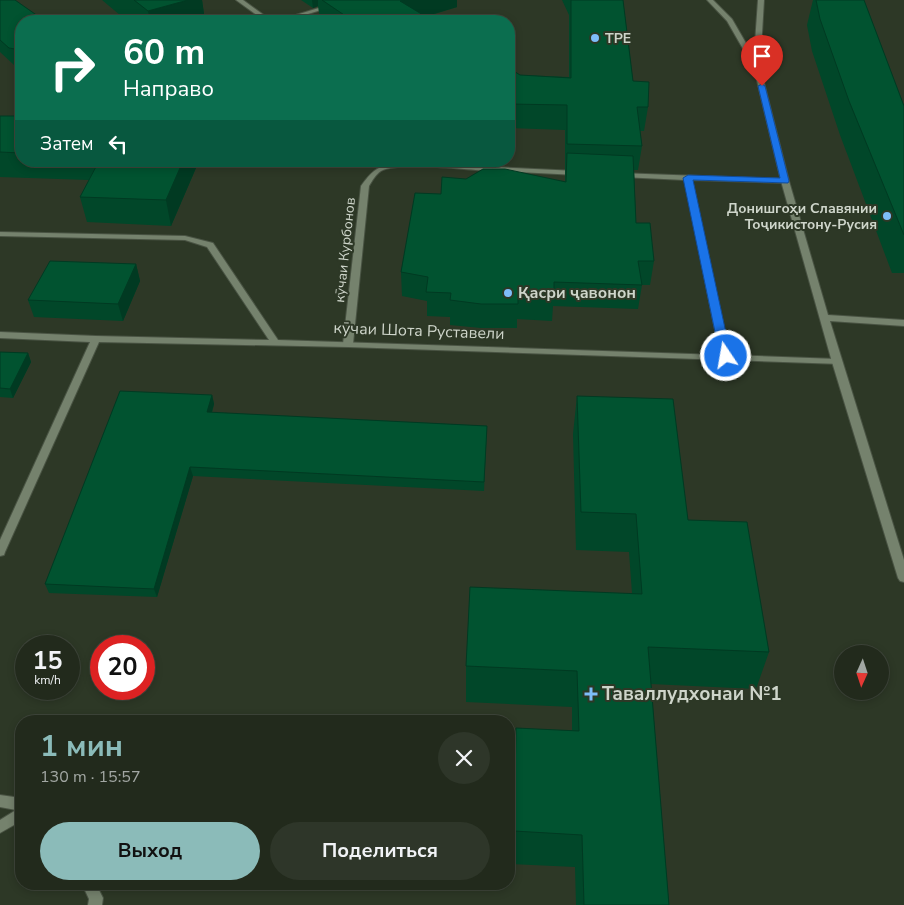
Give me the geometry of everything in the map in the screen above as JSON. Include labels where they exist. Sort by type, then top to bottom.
[{"type":"street","points":[[239,0],[260,15]]},
{"type":"street","points":[[300,15],[351,0]]},
{"type":"street","points":[[710,0],[730,20],[757,68],[785,181],[826,318],[837,362],[902,562],[904,578]]},
{"type":"street","points":[[757,68],[761,0]]},
{"type":"street","name":"кӯчаи Курбонов","points":[[348,344],[365,186],[380,169],[389,167]]},
{"type":"street","name":"кӯчаи Курбонов","points":[[444,167],[589,173]]},
{"type":"street","points":[[609,174],[785,181]]},
{"type":"street","points":[[688,178],[726,356]]},
{"type":"street","points":[[0,234],[185,238],[210,244],[275,342]]},
{"type":"street","points":[[826,318],[904,323]]},
{"type":"street","name":"кӯчаи Шота Руставели","points":[[0,335],[726,356],[837,362]]},
{"type":"street","points":[[0,552],[96,339]]},
{"type":"street","points":[[0,801],[15,803]]},
{"type":"street","points":[[0,827],[15,818]]},
{"type":"street","points":[[92,890],[96,898],[95,905]]},
{"type":"building","points":[[0,0],[15,0],[36,15],[15,15],[15,49],[9,48],[0,40]]},
{"type":"building","points":[[134,0],[188,0],[148,11]]},
{"type":"building","points":[[322,0],[405,0],[400,1],[423,15],[344,15]]},
{"type":"building","points":[[571,0],[623,0],[633,81],[649,82],[648,107],[637,107],[642,146],[567,144],[567,105],[515,104],[515,72],[520,75],[571,78]]},
{"type":"building","points":[[816,0],[864,0],[904,106],[904,235],[849,101],[820,19]]},
{"type":"building","points":[[0,116],[15,116],[15,153],[0,152]]},
{"type":"building","points":[[567,153],[633,156],[636,223],[650,223],[654,261],[638,261],[642,285],[554,282],[554,297],[518,295],[518,304],[481,304],[450,300],[451,293],[426,292],[428,277],[401,272],[415,193],[441,194],[442,177],[466,179],[483,169],[505,169],[566,182]]},
{"type":"building","points":[[96,167],[180,167],[166,200],[80,197]]},
{"type":"building","points":[[50,261],[136,264],[118,304],[28,300]]},
{"type":"building","points":[[0,352],[28,353],[10,389],[0,388]]},
{"type":"building","points":[[120,391],[212,395],[207,412],[487,426],[484,482],[190,467],[154,589],[45,584]]},
{"type":"building","points":[[577,396],[673,399],[688,520],[747,522],[769,652],[648,647],[669,905],[584,905],[582,835],[515,831],[516,728],[579,731],[577,671],[466,666],[470,587],[642,594],[636,514],[581,512]]},
{"type":"place","name":"TPE","points":[[595,38]]},
{"type":"place","name":"Донишгоҳи Славянии Тоҷикистону-Русия","points":[[887,216]]},
{"type":"place","name":"Қасри ҷавонон","points":[[508,293]]},
{"type":"place","name":"Таваллудхонаи №1","points":[[591,694]]},
{"type":"route","points":[[726,356],[688,178],[785,181],[762,86]]}]
